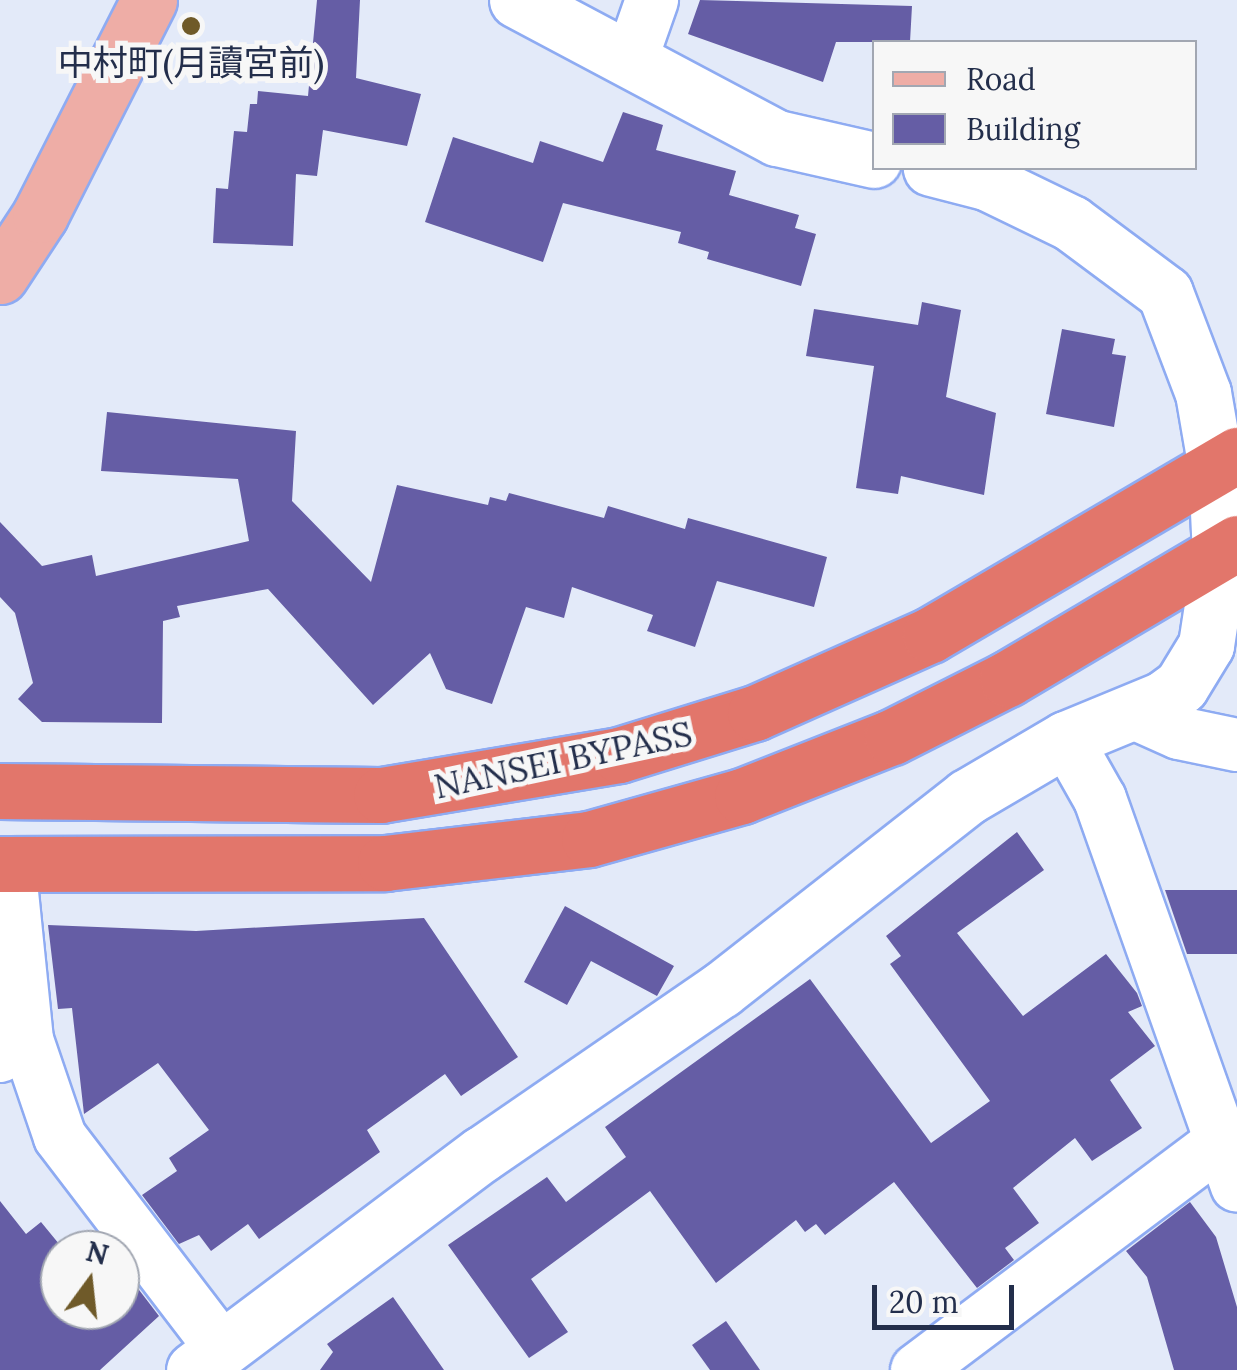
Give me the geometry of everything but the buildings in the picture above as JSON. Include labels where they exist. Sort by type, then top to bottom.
[{"type":"highway","name":"NANSEI BYPASS","points":[[0,791],[381,795],[619,755],[843,677],[930,635],[1226,461]]},
{"type":"highway","name":"NANSEI BYPASS","points":[[4,864],[386,863],[589,839],[742,796],[892,738],[1006,680],[1228,549]]},
{"type":"main road","points":[[0,276],[40,215],[149,0]]},
{"type":"street","points":[[517,0],[777,138],[872,160]]},
{"type":"street","points":[[631,60],[652,0]]},
{"type":"street","points":[[4,864],[14,1048],[60,1137],[208,1359],[482,1154],[721,990],[967,797],[1066,739],[1134,713],[1180,686],[1206,645],[1225,627],[1226,461],[1165,293],[1071,223],[986,182],[939,170]]},
{"type":"street","points":[[1134,713],[1179,733],[1237,745]]},
{"type":"street","points":[[917,1370],[1230,1163],[1100,799],[1066,739]]},
{"type":"place","name":"中村町(月讀宮前)","points":[[191,26]]}]
